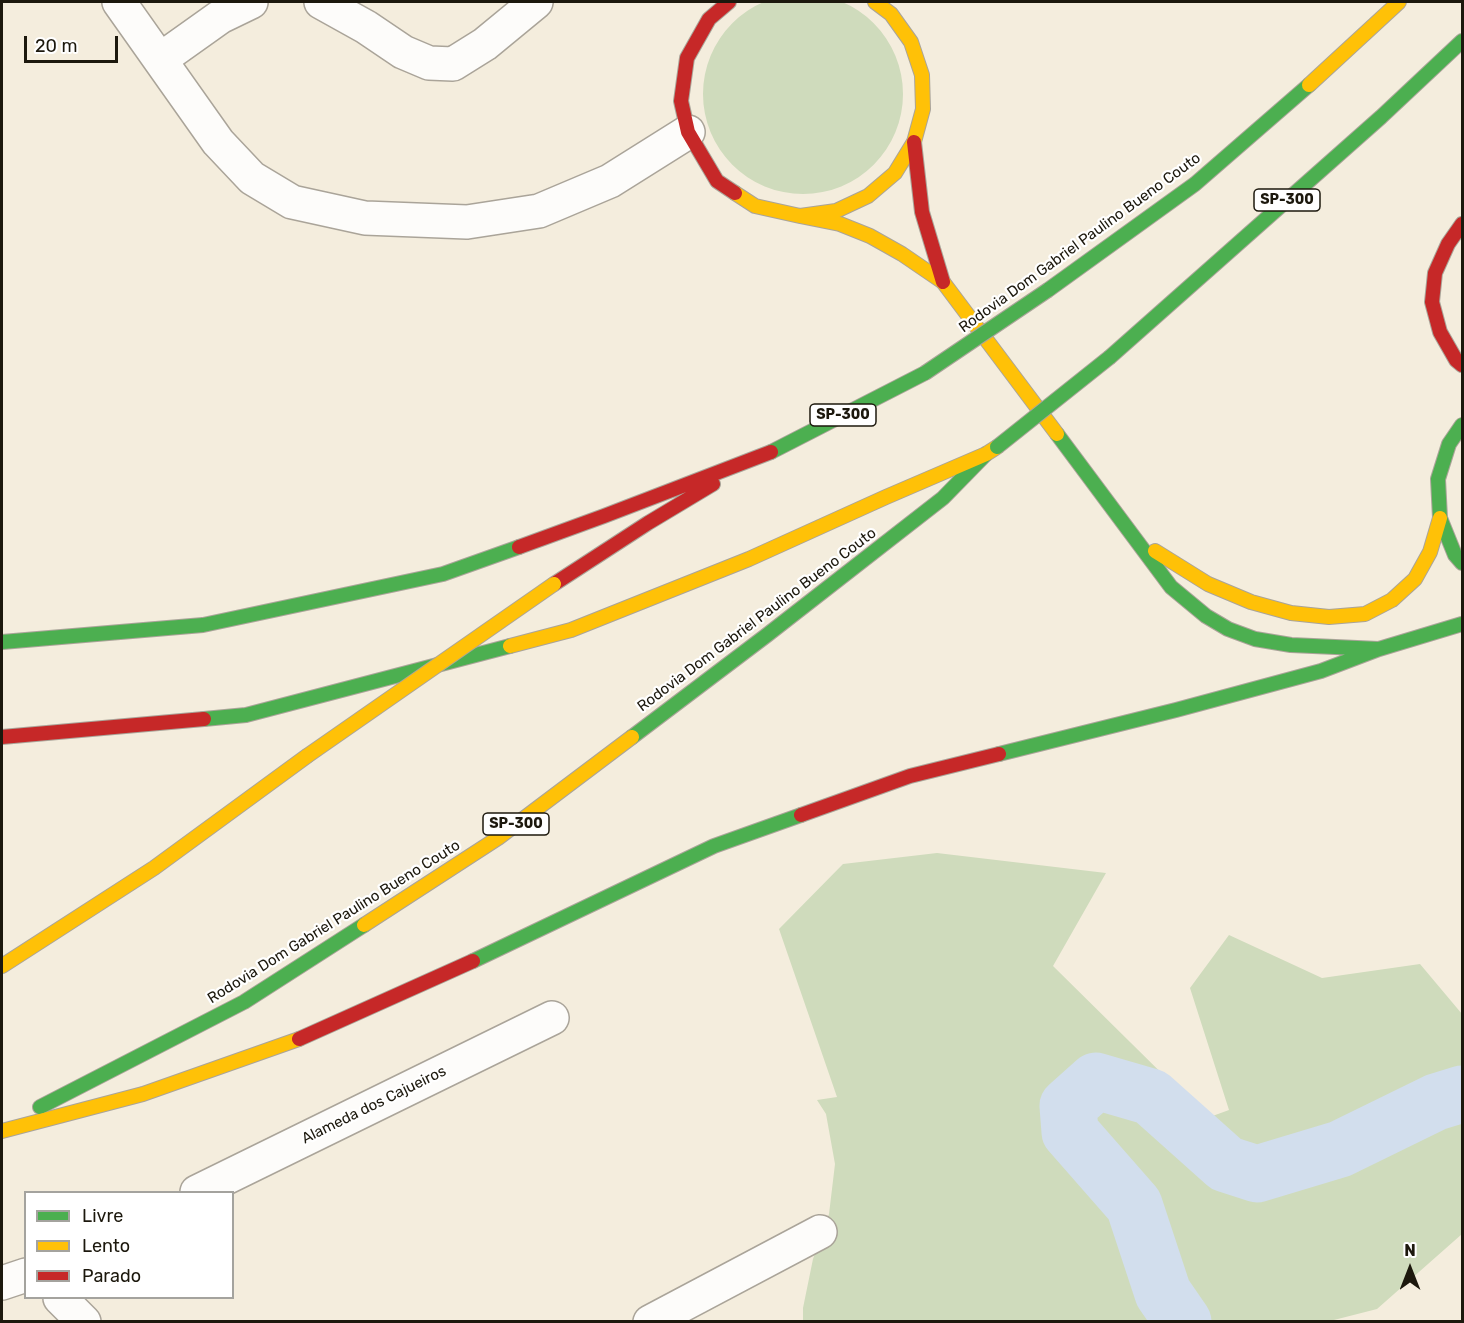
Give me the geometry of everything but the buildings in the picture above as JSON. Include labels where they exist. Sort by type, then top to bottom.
[{"type":"main road","points":[[729,2],[709,19],[687,58],[681,101],[688,132],[717,181],[755,206],[840,224],[870,236],[902,254],[943,282],[1171,586],[1206,616],[1228,629],[1255,639],[1291,645],[1378,649]]},
{"type":"main road","points":[[800,216],[836,211],[868,196],[895,172],[914,142],[922,109],[922,75],[911,42],[891,8],[875,2]]},
{"type":"main road","name":"Rodovia Dom Gabriel Paulino Bueno Couto","points":[[2,966],[154,868],[308,756],[554,584],[648,523],[762,456],[925,373],[1048,290],[1194,184],[1296,98],[1398,2]]},
{"type":"main road","name":"Rodovia Dom Gabriel Paulino Bueno Couto","points":[[2,1129],[244,1002],[498,838],[767,635],[943,498],[992,451],[1110,357],[1381,117],[1462,41]]},
{"type":"main road","points":[[914,142],[922,212],[943,282]]},
{"type":"main road","points":[[1462,224],[1448,244],[1435,273],[1432,302],[1440,332],[1456,360],[1462,365]]},
{"type":"main road","points":[[1462,426],[1449,444],[1438,479],[1440,518],[1455,555],[1462,563]]},
{"type":"main road","points":[[2,737],[246,715],[571,630],[749,560],[992,451]]},
{"type":"main road","points":[[2,642],[203,625],[443,574],[762,456]]},
{"type":"main road","points":[[1134,538],[1208,584],[1251,602],[1291,613],[1329,617],[1365,614],[1392,600],[1415,579],[1430,552],[1440,518]]},
{"type":"main road","points":[[2,1129],[143,1094],[308,1036],[490,953],[714,846],[910,776],[1321,671],[1378,649],[1462,624]]},
{"type":"street","points":[[119,2],[218,142],[252,178],[292,202],[365,218],[468,222],[539,211],[610,181],[688,132]]},
{"type":"street","points":[[161,59],[220,16],[251,2]]},
{"type":"street","points":[[321,2],[366,27],[403,52],[429,63],[453,64],[485,44],[536,2]]},
{"type":"street","name":"Alameda dos Cajueiros","points":[[199,1191],[552,1018]]},
{"type":"street","points":[[650,1322],[820,1233]]},
{"type":"street","points":[[2,1283],[24,1276]]},
{"type":"street","points":[[61,1299],[84,1322]]},
{"type":"green space","points":[[772,-1],[834,-1],[859,11],[874,23],[886,38],[899,65],[903,84],[903,104],[899,123],[886,150],[874,165],[850,182],[832,190],[813,194],[793,194],[774,190],[747,177],[732,165],[715,141],[707,123],[703,104],[703,84],[707,65],[720,38],[732,23],[747,11]]},
{"type":"green space","points":[[937,853],[1106,873],[1053,966],[1207,1118],[1229,1110],[1190,988],[1229,935],[1322,978],[1420,964],[1462,1014],[1462,1234],[1377,1309],[1330,1321],[803,1321],[803,1308],[813,1259],[829,1214],[835,1164],[826,1114],[817,1100],[837,1097],[779,929],[843,864]]},
{"type":"waterway","points":[[1183,1322],[1163,1293],[1134,1205],[1070,1132],[1068,1106],[1096,1081],[1151,1097],[1226,1164],[1257,1174],[1340,1149],[1436,1102],[1462,1094]]},
{"type":"traffic: fast","points":[[1110,357],[1381,117],[1462,41]]},
{"type":"traffic: fast","points":[[1048,290],[1195,184],[1309,85]]},
{"type":"traffic: fast","points":[[925,373],[1048,290]]},
{"type":"traffic: fast","points":[[997,447],[1110,357]]},
{"type":"traffic: fast","points":[[771,452],[925,373]]},
{"type":"traffic: fast","points":[[1462,425],[1449,444],[1438,479],[1440,518],[1455,555],[1462,563]]},
{"type":"traffic: fast","points":[[1057,434],[1171,587],[1206,616],[1228,629],[1255,639],[1291,645],[1379,649],[1462,624]]},
{"type":"traffic: fast","points":[[632,737],[943,498],[986,454]]},
{"type":"traffic: fast","points":[[2,642],[203,625],[443,574],[519,547]]},
{"type":"traffic: fast","points":[[204,719],[246,715],[510,646]]},
{"type":"traffic: fast","points":[[999,754],[1321,671],[1379,649]]},
{"type":"traffic: fast","points":[[473,961],[714,846],[801,815]]},
{"type":"traffic: fast","points":[[40,1107],[244,1002],[364,925]]},
{"type":"traffic: slow","points":[[735,193],[755,206],[800,216],[836,211],[868,196],[895,173],[914,142],[923,109],[922,75],[911,42],[891,14],[875,2]]},
{"type":"traffic: slow","points":[[1309,85],[1399,2]]},
{"type":"traffic: slow","points":[[800,216],[840,224],[870,236],[902,254],[943,282],[1057,434]]},
{"type":"traffic: slow","points":[[510,646],[571,630],[749,559],[986,454],[997,447]]},
{"type":"traffic: slow","points":[[1155,551],[1208,584],[1251,602],[1291,613],[1329,617],[1365,614],[1392,600],[1415,579],[1430,552],[1440,518]]},
{"type":"traffic: slow","points":[[307,756],[554,584]]},
{"type":"traffic: slow","points":[[364,925],[498,838],[632,737]]},
{"type":"traffic: slow","points":[[2,966],[154,868],[307,756]]},
{"type":"traffic: slow","points":[[2,1131],[143,1094],[299,1039]]},
{"type":"traffic: jam","points":[[729,2],[709,19],[687,58],[681,101],[688,132],[717,181],[735,193]]},
{"type":"traffic: jam","points":[[914,142],[922,212],[943,282]]},
{"type":"traffic: jam","points":[[1462,224],[1448,244],[1435,273],[1432,302],[1440,332],[1456,360],[1462,365]]},
{"type":"traffic: jam","points":[[519,547],[771,452]]},
{"type":"traffic: jam","points":[[554,584],[713,484]]},
{"type":"traffic: jam","points":[[2,737],[204,719]]},
{"type":"traffic: jam","points":[[801,815],[910,776],[999,754]]},
{"type":"traffic: jam","points":[[299,1039],[473,961]]}]
